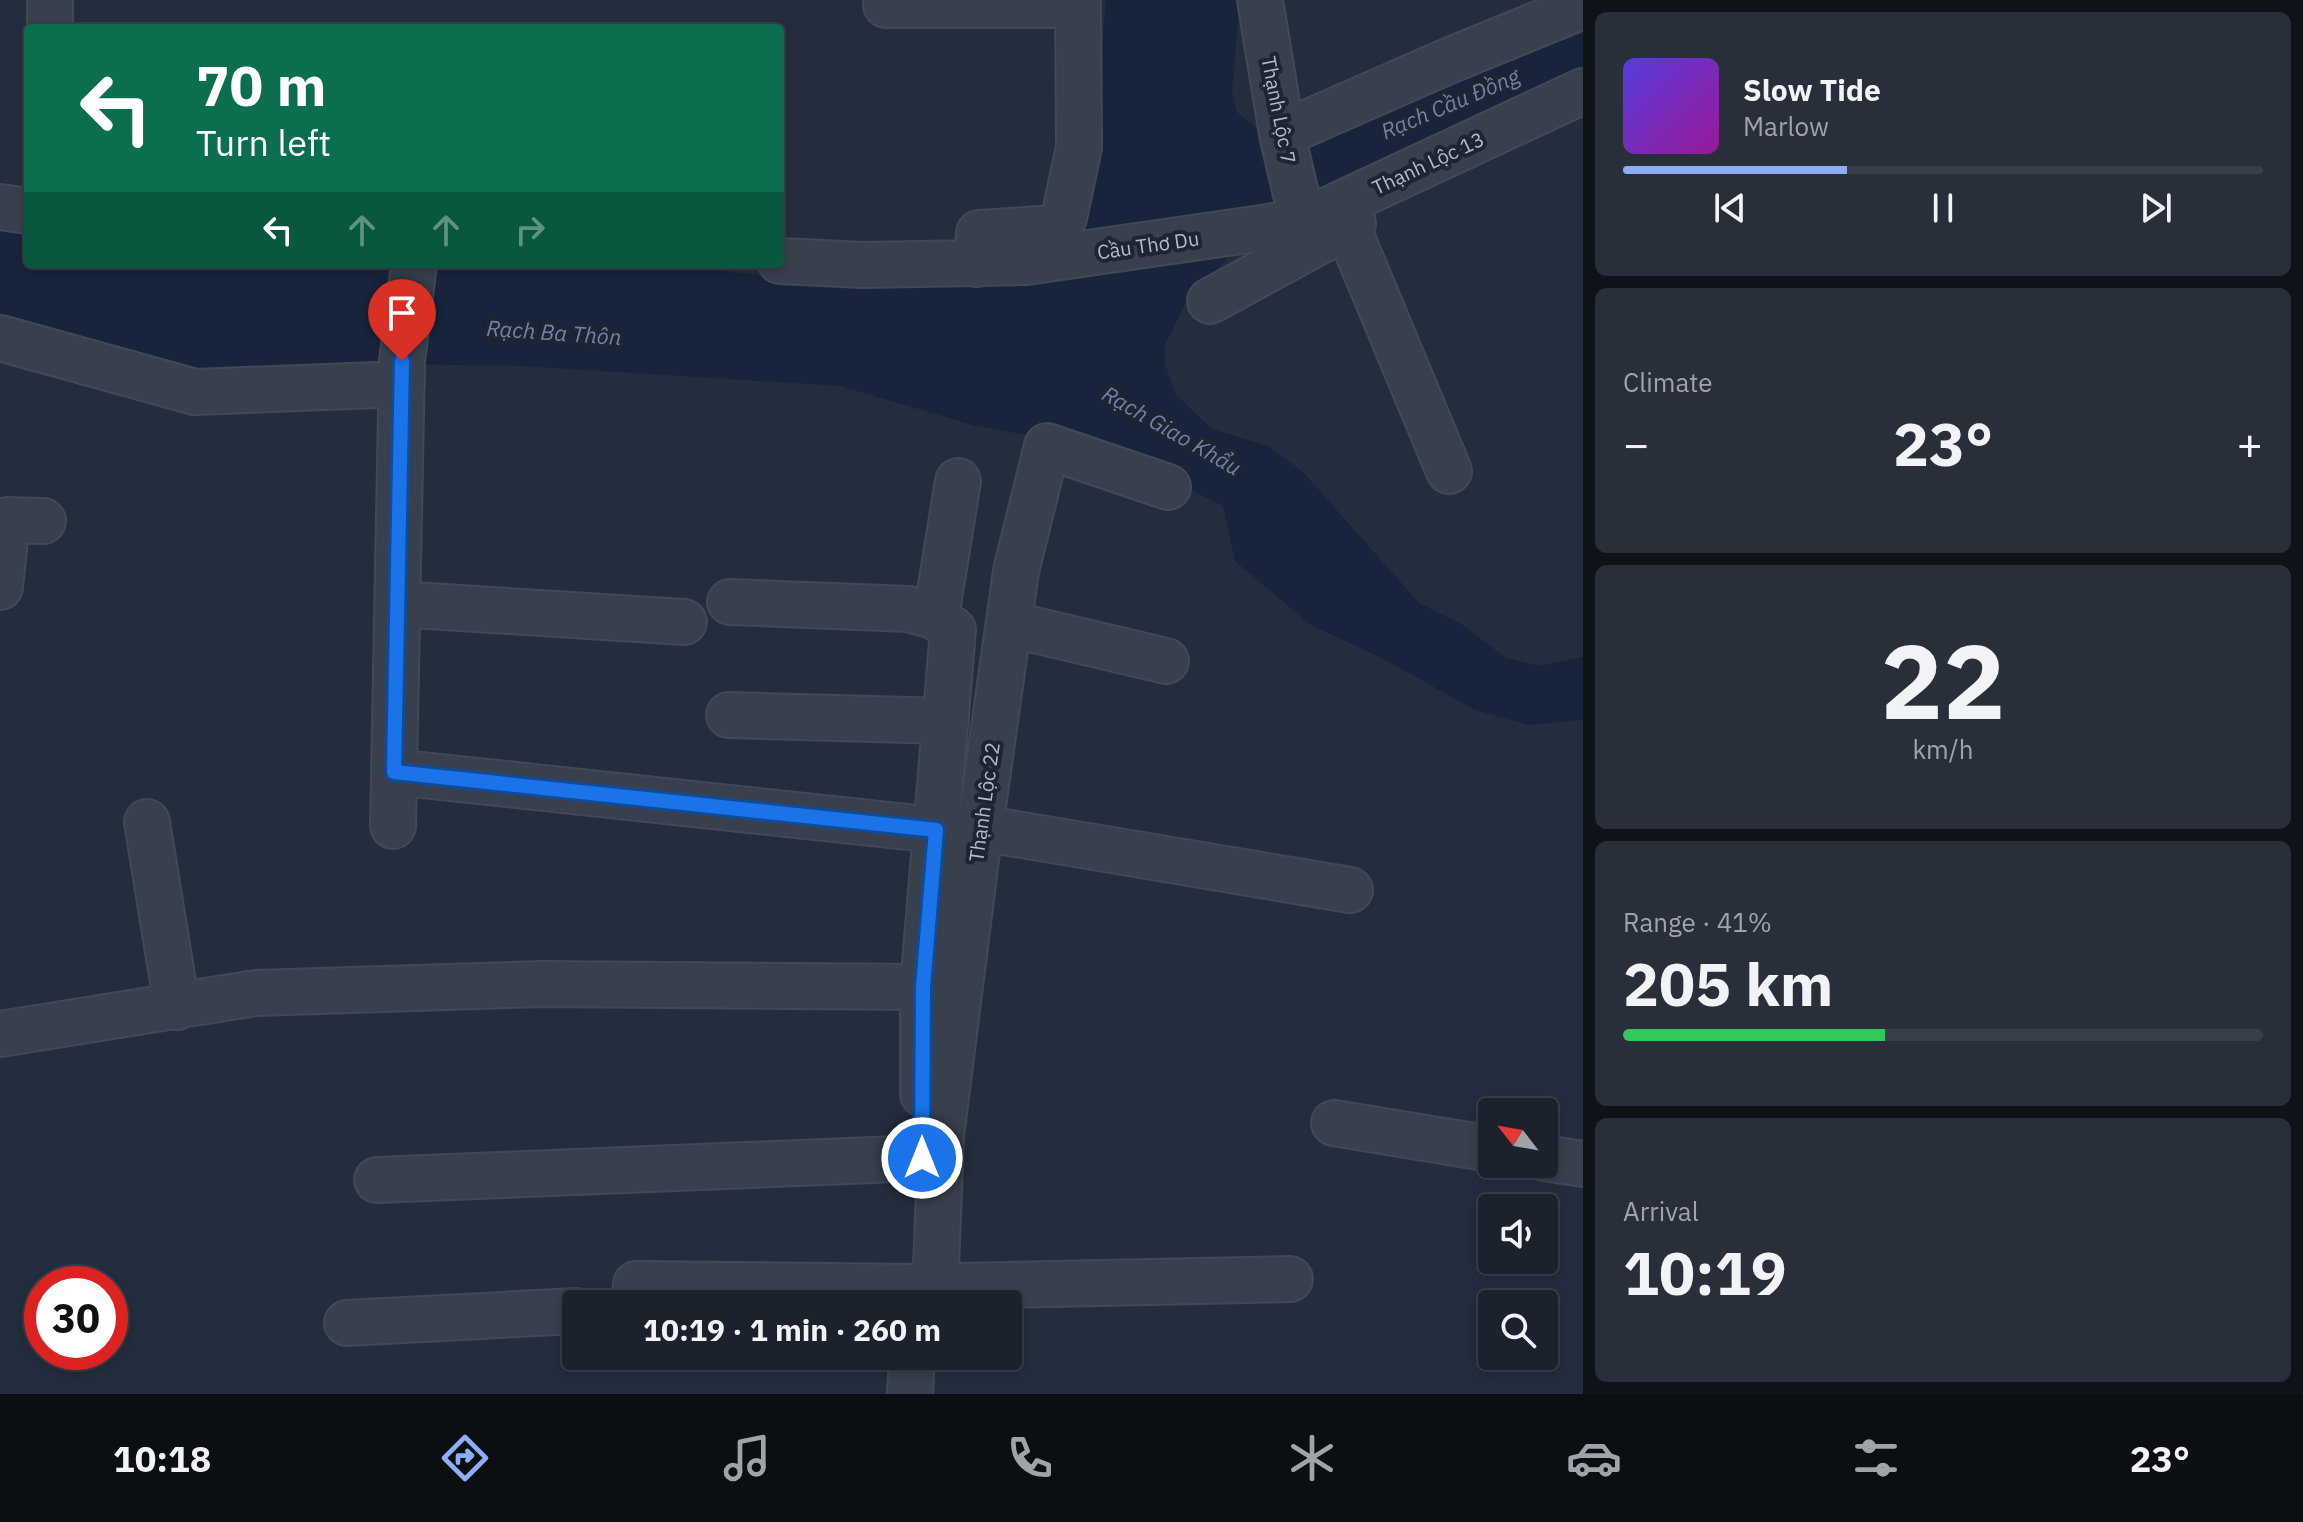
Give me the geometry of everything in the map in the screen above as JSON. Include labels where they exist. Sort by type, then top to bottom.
[{"type":"street","points":[[50,0],[50,24]]},
{"type":"street","name":"Thạnh Lộc 7","points":[[1260,0],[1282,134],[1286,224]]},
{"type":"street","points":[[784,261],[863,265],[977,264],[979,233],[1056,228],[1064,218],[1079,147],[1078,2],[886,5]]},
{"type":"street","points":[[1282,134],[1583,6]]},
{"type":"street","name":"Thạnh Lộc 13","points":[[1286,224],[1583,91]]},
{"type":"street","points":[[1210,301],[1469,161],[1478,140]]},
{"type":"street","points":[[0,207],[24,210]]},
{"type":"street","name":"Cầu Thơ Du","points":[[977,264],[1026,262],[1286,224]]},
{"type":"street","points":[[1347,226],[1449,471]]},
{"type":"street","points":[[393,826],[402,373],[414,268]]},
{"type":"street","points":[[0,338],[195,392],[402,373]]},
{"type":"street","name":"Thạnh Lộc 22","points":[[920,1290],[936,1267],[941,1136],[1016,571],[1047,446],[1168,487]]},
{"type":"street","points":[[730,602],[909,609],[936,617],[958,481]]},
{"type":"street","points":[[0,587],[7,520],[43,521]]},
{"type":"street","points":[[397,604],[684,622]]},
{"type":"street","name":"Thạnh Lộc 22","points":[[919,1290],[923,987],[953,630],[936,617]]},
{"type":"street","points":[[1009,624],[1166,661]]},
{"type":"street","points":[[729,715],[946,721]]},
{"type":"street","points":[[394,772],[936,830]]},
{"type":"street","points":[[147,822],[177,1007]]},
{"type":"street","points":[[980,828],[1350,890]]},
{"type":"street","points":[[0,1034],[256,993],[542,984],[923,987]]},
{"type":"street","points":[[1334,1123],[1478,1147]]},
{"type":"street","points":[[377,1180],[922,1158]]},
{"type":"street","points":[[1558,1160],[1583,1164]]},
{"type":"street","points":[[976,1290],[1290,1279]]},
{"type":"street","points":[[635,1290],[636,1284],[848,1290]]},
{"type":"street","points":[[347,1323],[562,1312]]},
{"type":"street","points":[[910,1394],[911,1370]]},
{"type":"water","points":[[1106,0],[1240,0],[1232,91],[1237,112],[1280,148],[1278,203],[1185,304],[1165,345],[1165,364],[1176,395],[1212,429],[1268,446],[1303,472],[1420,604],[1460,623],[1506,658],[1539,666],[1583,657],[1583,720],[1529,725],[1475,710],[1384,659],[1311,625],[1235,561],[1223,506],[1112,451],[973,425],[840,386],[522,366],[333,363],[247,375],[175,368],[0,313],[0,221],[24,228],[24,268],[689,268],[813,280],[986,282],[1093,167]]},
{"type":"water","name":"Rạch Cầu Đồng","points":[[1583,19],[1583,71],[1308,197],[1296,140]]},
{"type":"route","points":[[402,361],[394,772],[936,830],[923,987],[922,1158]]},
{"type":"water label","name":"Rạch Ba Thôn","points":[[554,332]]},
{"type":"water label","name":"Rạch Giao Khẩu","points":[[1172,430]]}]
